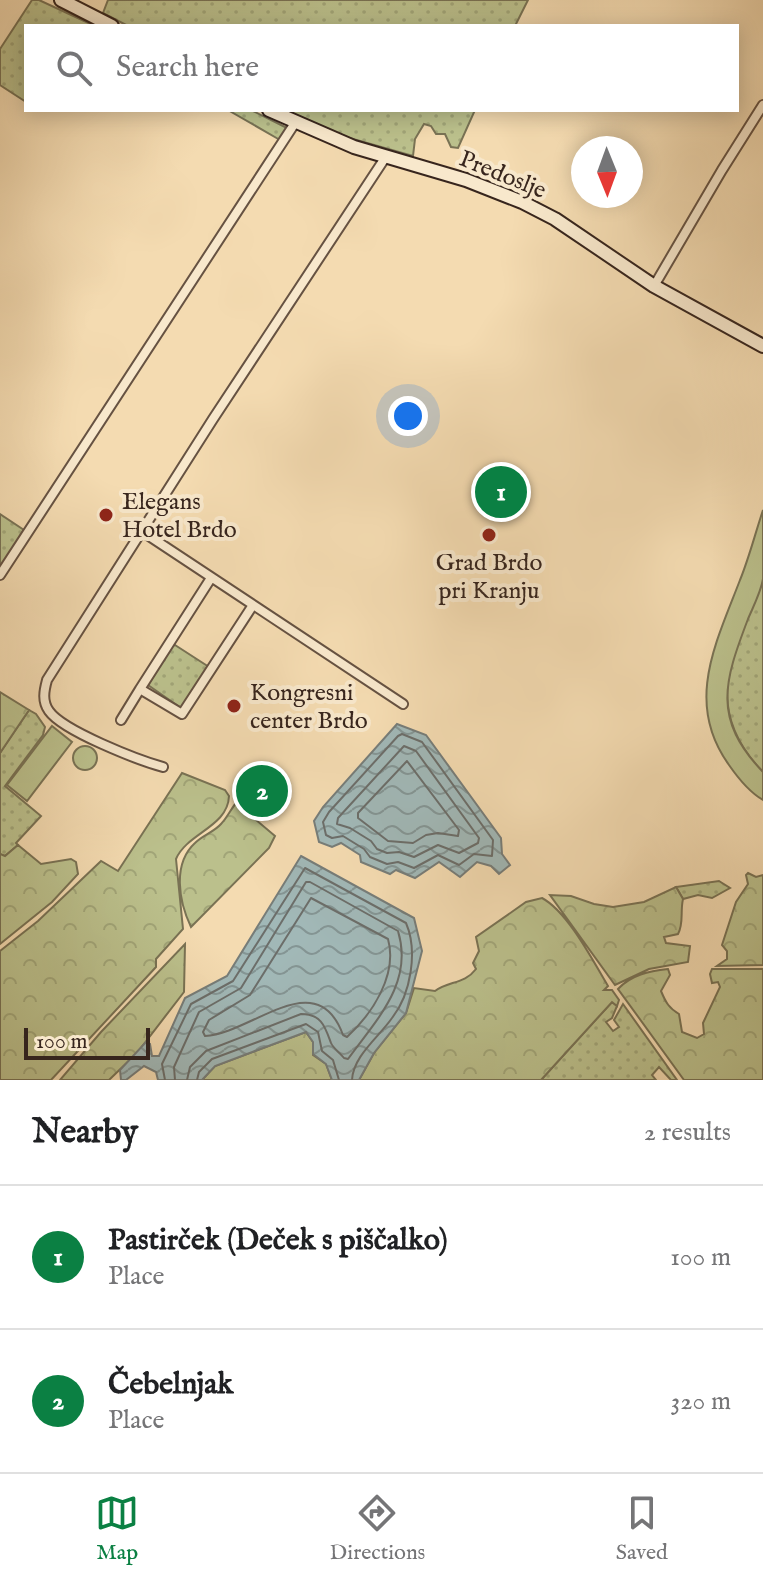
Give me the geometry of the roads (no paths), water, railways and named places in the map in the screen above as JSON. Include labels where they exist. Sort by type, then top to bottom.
[{"type":"street","points":[[61,0],[108,24]]},
{"type":"street","points":[[654,286],[763,105]]},
{"type":"street","name":"Predoslje","points":[[273,112],[385,158],[466,180],[522,202],[575,232],[654,286],[763,346]]},
{"type":"street","points":[[0,575],[295,123]]},
{"type":"street","points":[[163,767],[134,759],[67,724],[49,711],[43,694],[47,680],[213,419],[385,158]]},
{"type":"street","points":[[143,532],[403,704]]},
{"type":"street","points":[[121,720],[211,578]]},
{"type":"street","points":[[140,689],[182,714],[253,605]]},
{"type":"water","points":[[397,724],[426,735],[501,838],[502,854],[510,865],[499,874],[491,866],[477,862],[460,877],[439,862],[415,878],[396,870],[390,874],[361,862],[360,855],[341,843],[332,847],[319,842],[314,821],[323,807]]},
{"type":"water","points":[[301,856],[414,918],[422,951],[406,1013],[374,1053],[359,1080],[332,1080],[326,1064],[313,1054],[313,1042],[306,1032],[215,1066],[202,1080],[158,1080],[156,1072],[144,1066],[126,1080],[121,1080],[120,1070],[146,1042],[150,1044],[152,1056],[159,1056],[185,998],[227,976]]},
{"type":"place","name":"Pastirček (Deček s piščalko)","points":[[501,492]]},
{"type":"place","name":"Elegans Hotel Brdo","points":[[106,515]]},
{"type":"place","name":"Grad Brdo pri Kranju","points":[[489,535]]},
{"type":"place","name":"Kongresni center Brdo","points":[[234,706]]},
{"type":"place","name":"Čebelnjak","points":[[262,791]]}]
